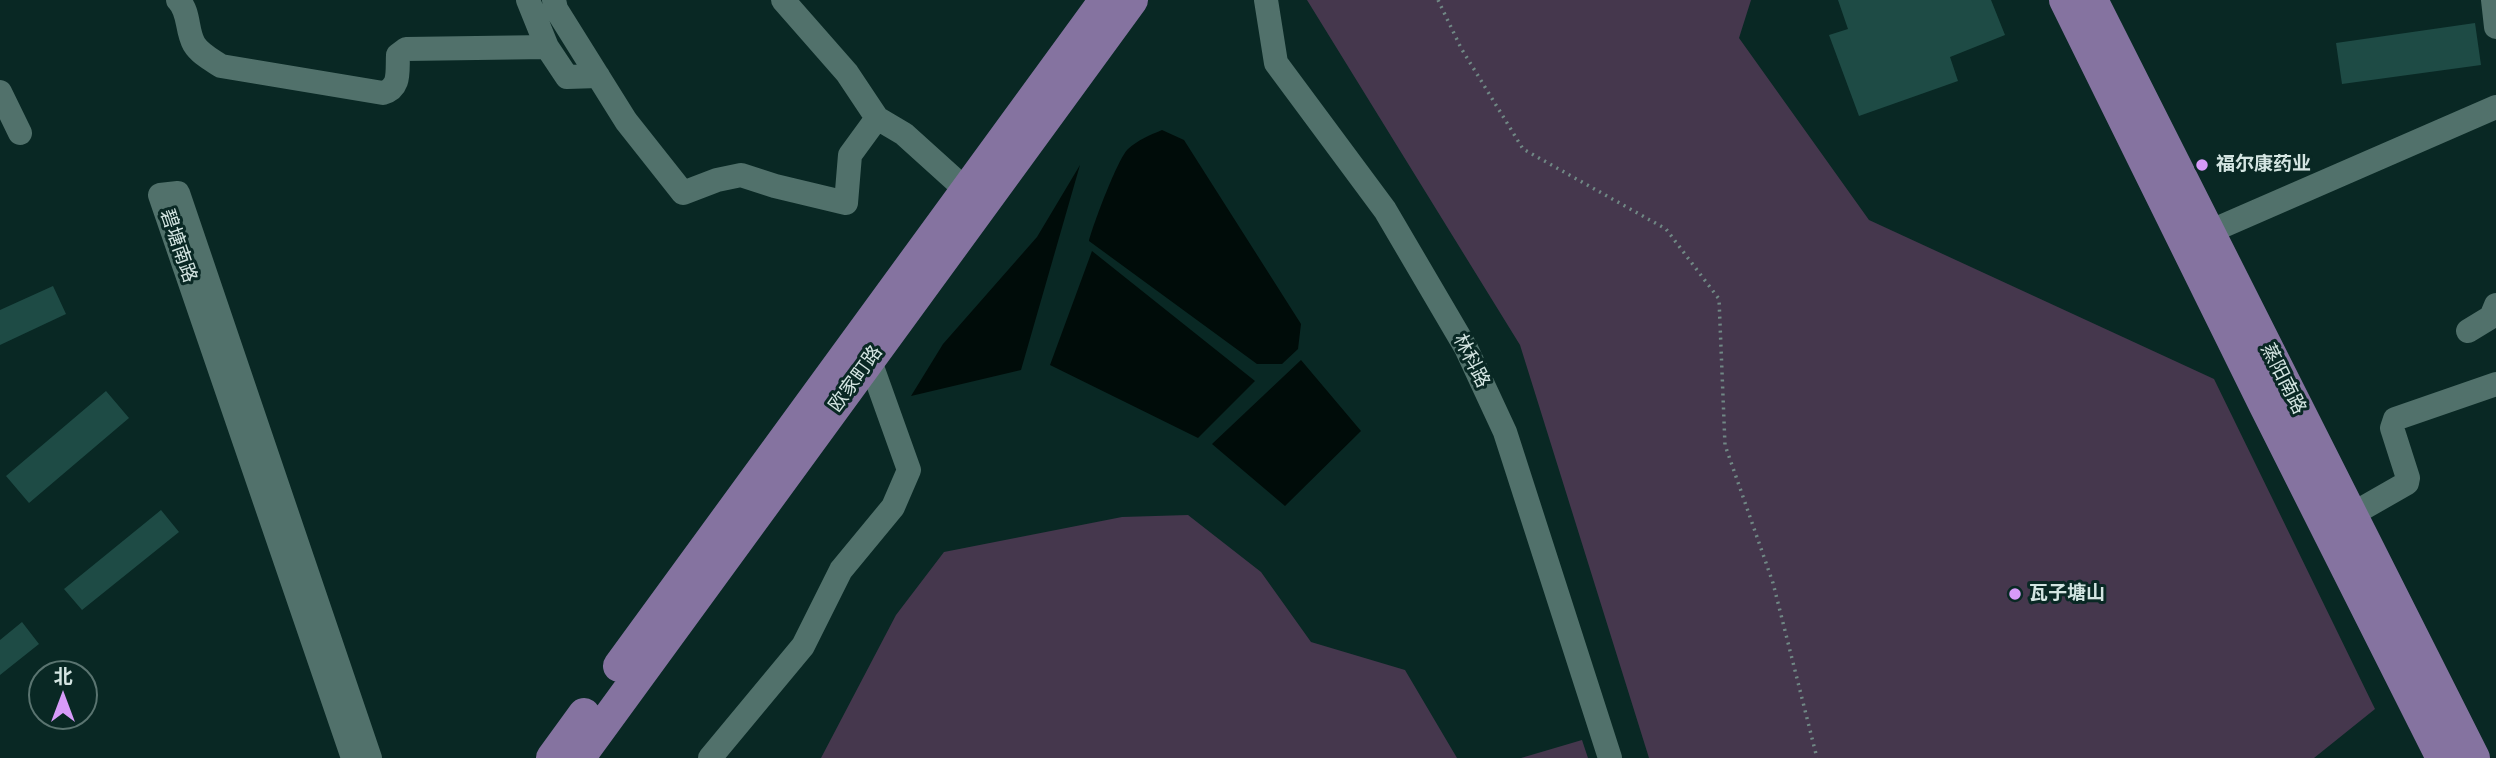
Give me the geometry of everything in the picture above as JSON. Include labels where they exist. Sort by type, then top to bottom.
[{"type":"main road","name":"欧家町路","points":[[552,758],[1105,0]]},
{"type":"main road","name":"欧家町路","points":[[579,758],[1132,0]]},
{"type":"main road","name":"蒸阳南路","points":[[2065,0],[2442,758]]},
{"type":"main road","name":"蒸阳南路","points":[[2092,0],[2474,758]]},
{"type":"street","points":[[178,0],[184,6],[194,43],[206,56],[221,66],[377,93],[391,90],[396,85],[398,57],[403,50],[547,47]]},
{"type":"street","points":[[528,0],[547,47],[567,77],[598,76]]},
{"type":"street","points":[[554,0],[556,9],[626,121],[682,192],[741,174],[775,186],[846,203],[850,155],[877,118]]},
{"type":"street","points":[[783,0],[847,73],[877,118],[904,134],[966,190]]},
{"type":"street","name":"林科路","points":[[1266,0],[1276,63],[1385,210],[1466,348],[1499,420],[1610,758]]},
{"type":"street","points":[[2493,0],[2496,27]]},
{"type":"street","points":[[0,92],[20,133]]},
{"type":"street","points":[[2209,232],[2496,107]]},
{"type":"street","name":"碧塘南路","points":[[353,758],[160,195],[178,193],[370,758]]},
{"type":"street","points":[[2468,331],[2491,317],[2496,305]]},
{"type":"street","points":[[710,758],[803,646],[841,570],[893,507],[909,470],[870,361]]},
{"type":"street","points":[[2351,515],[2407,483],[2408,478],[2392,428],[2395,419],[2496,384]]},
{"type":"path","points":[[1438,0],[1461,48],[1523,149],[1666,229],[1719,299],[1725,445],[1773,583],[1816,758]]},
{"type":"shaded area","points":[[1307,0],[1751,0],[1739,38],[1869,220],[2214,379],[2375,709],[2314,758],[1649,758],[1520,345]]},
{"type":"shaded area","points":[[1162,130],[1184,140],[1301,324],[1298,349],[1282,364],[1257,364],[1089,241],[1106,192],[1124,155],[1136,143]]},
{"type":"shaded area","points":[[1080,165],[1021,370],[911,396],[943,344],[1037,237]]},
{"type":"shaded area","points":[[1092,251],[1255,381],[1198,438],[1050,365]]},
{"type":"shaded area","points":[[1301,360],[1361,431],[1285,506],[1212,444]]},
{"type":"shaded area","points":[[1188,515],[1261,572],[1311,642],[1405,670],[1457,758],[821,758],[896,615],[944,552],[1122,517]]},
{"type":"shaded area","points":[[1582,740],[1588,758],[1521,758]]},
{"type":"building","points":[[1838,0],[1991,0],[2005,35],[1950,57],[1958,81],[1859,116],[1829,35],[1848,29]]},
{"type":"building","points":[[2475,23],[2481,65],[2342,84],[2336,43]]},
{"type":"building","points":[[53,286],[66,314],[0,345],[0,310]]},
{"type":"building","points":[[106,391],[129,418],[29,503],[6,476]]},
{"type":"building","points":[[161,510],[179,532],[82,610],[64,589]]},
{"type":"building","points":[[22,622],[39,644],[0,675],[0,640]]},
{"type":"place","name":"福尔康药业","points":[[2202,165]]},
{"type":"place","name":"瓦子塘山","points":[[2015,594]]}]
